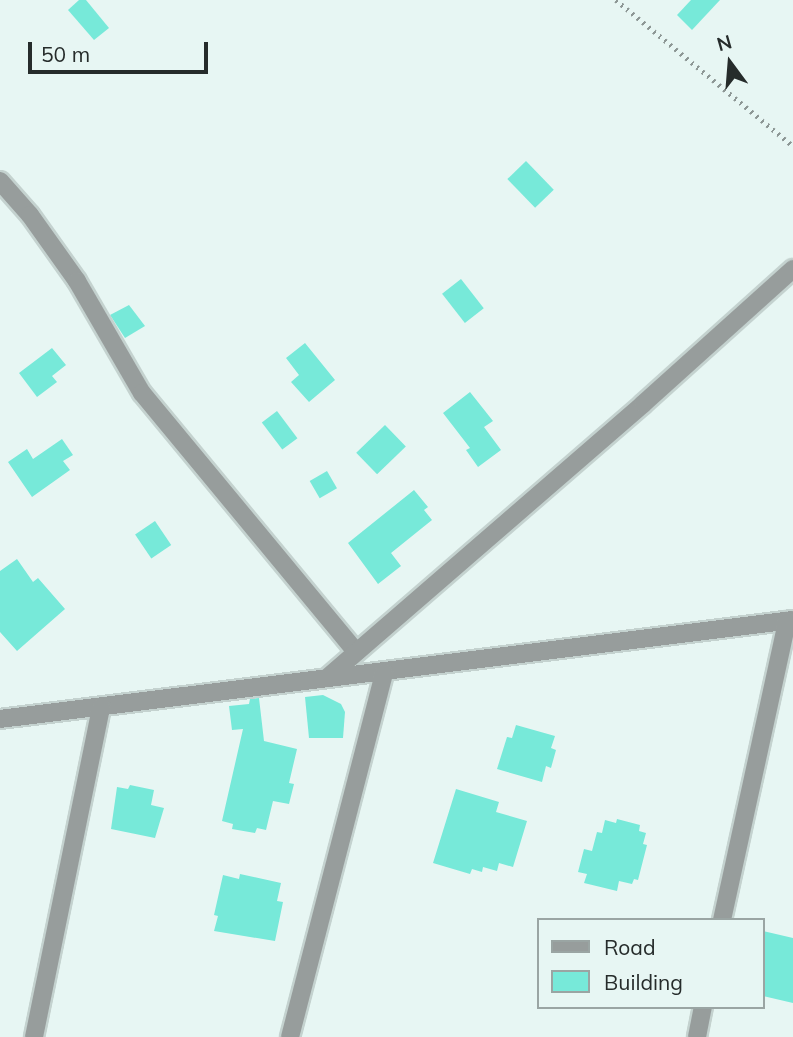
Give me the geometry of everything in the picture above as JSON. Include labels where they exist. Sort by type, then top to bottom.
[{"type":"street","points":[[0,181],[30,215],[77,281],[142,393],[355,652]]},
{"type":"street","points":[[328,677],[633,413],[793,269]]},
{"type":"street","points":[[0,719],[790,621],[722,918]]},
{"type":"street","points":[[290,1037],[384,673]]},
{"type":"street","points":[[34,1037],[101,707]]},
{"type":"street","points":[[697,1037],[703,1009]]},
{"type":"path","points":[[616,0],[793,146]]},
{"type":"building","points":[[79,0],[86,0],[109,28],[94,40],[68,10]]},
{"type":"building","points":[[691,0],[720,0],[692,30],[677,15]]},
{"type":"building","points":[[526,161],[554,190],[535,208],[507,179]]},
{"type":"building","points":[[461,279],[484,308],[465,323],[442,294]]},
{"type":"building","points":[[129,305],[145,326],[125,338],[110,315]]},
{"type":"building","points":[[305,343],[335,380],[309,402],[291,382],[299,375],[286,358]]},
{"type":"building","points":[[52,348],[66,365],[52,376],[57,382],[37,397],[19,373]]},
{"type":"building","points":[[470,392],[493,421],[484,427],[501,450],[478,467],[466,450],[470,448],[443,413]]},
{"type":"building","points":[[277,411],[297,438],[282,450],[262,422]]},
{"type":"building","points":[[385,425],[406,447],[377,474],[356,453]]},
{"type":"building","points":[[62,439],[73,455],[63,461],[70,470],[32,497],[8,462],[27,449],[33,459]]},
{"type":"building","points":[[327,471],[337,488],[320,498],[310,481]]},
{"type":"building","points":[[414,490],[428,507],[424,510],[432,520],[391,553],[401,566],[378,584],[348,543]]},
{"type":"building","points":[[155,521],[171,545],[151,558],[135,534]]},
{"type":"building","points":[[17,559],[33,582],[38,578],[65,609],[17,651],[0,632],[0,571]]},
{"type":"building","points":[[323,695],[341,704],[345,712],[343,738],[309,738],[305,697]]},
{"type":"building","points":[[259,698],[264,741],[297,749],[289,783],[294,784],[289,804],[273,801],[266,830],[257,828],[255,833],[232,829],[233,824],[222,821],[243,729],[232,730],[229,706],[249,704],[250,699]]},
{"type":"building","points":[[516,725],[555,736],[551,748],[556,750],[551,768],[546,766],[542,782],[497,769],[507,737],[512,738]]},
{"type":"building","points":[[130,785],[154,790],[151,805],[164,808],[155,838],[111,829],[117,787],[128,789]]},
{"type":"building","points":[[456,789],[499,802],[496,812],[527,821],[513,867],[499,863],[497,871],[483,867],[482,872],[472,869],[470,874],[433,863]]},
{"type":"building","points":[[617,819],[640,825],[639,831],[646,833],[643,844],[647,845],[638,880],[634,879],[632,884],[619,881],[617,891],[584,883],[587,874],[578,872],[584,849],[592,851],[597,832],[602,833],[605,820],[616,823]]},
{"type":"building","points":[[240,874],[281,883],[277,901],[283,902],[275,941],[214,931],[218,916],[214,915],[223,875],[239,879]]},
{"type":"building","points":[[765,931],[793,938],[793,1003],[765,996]]}]
